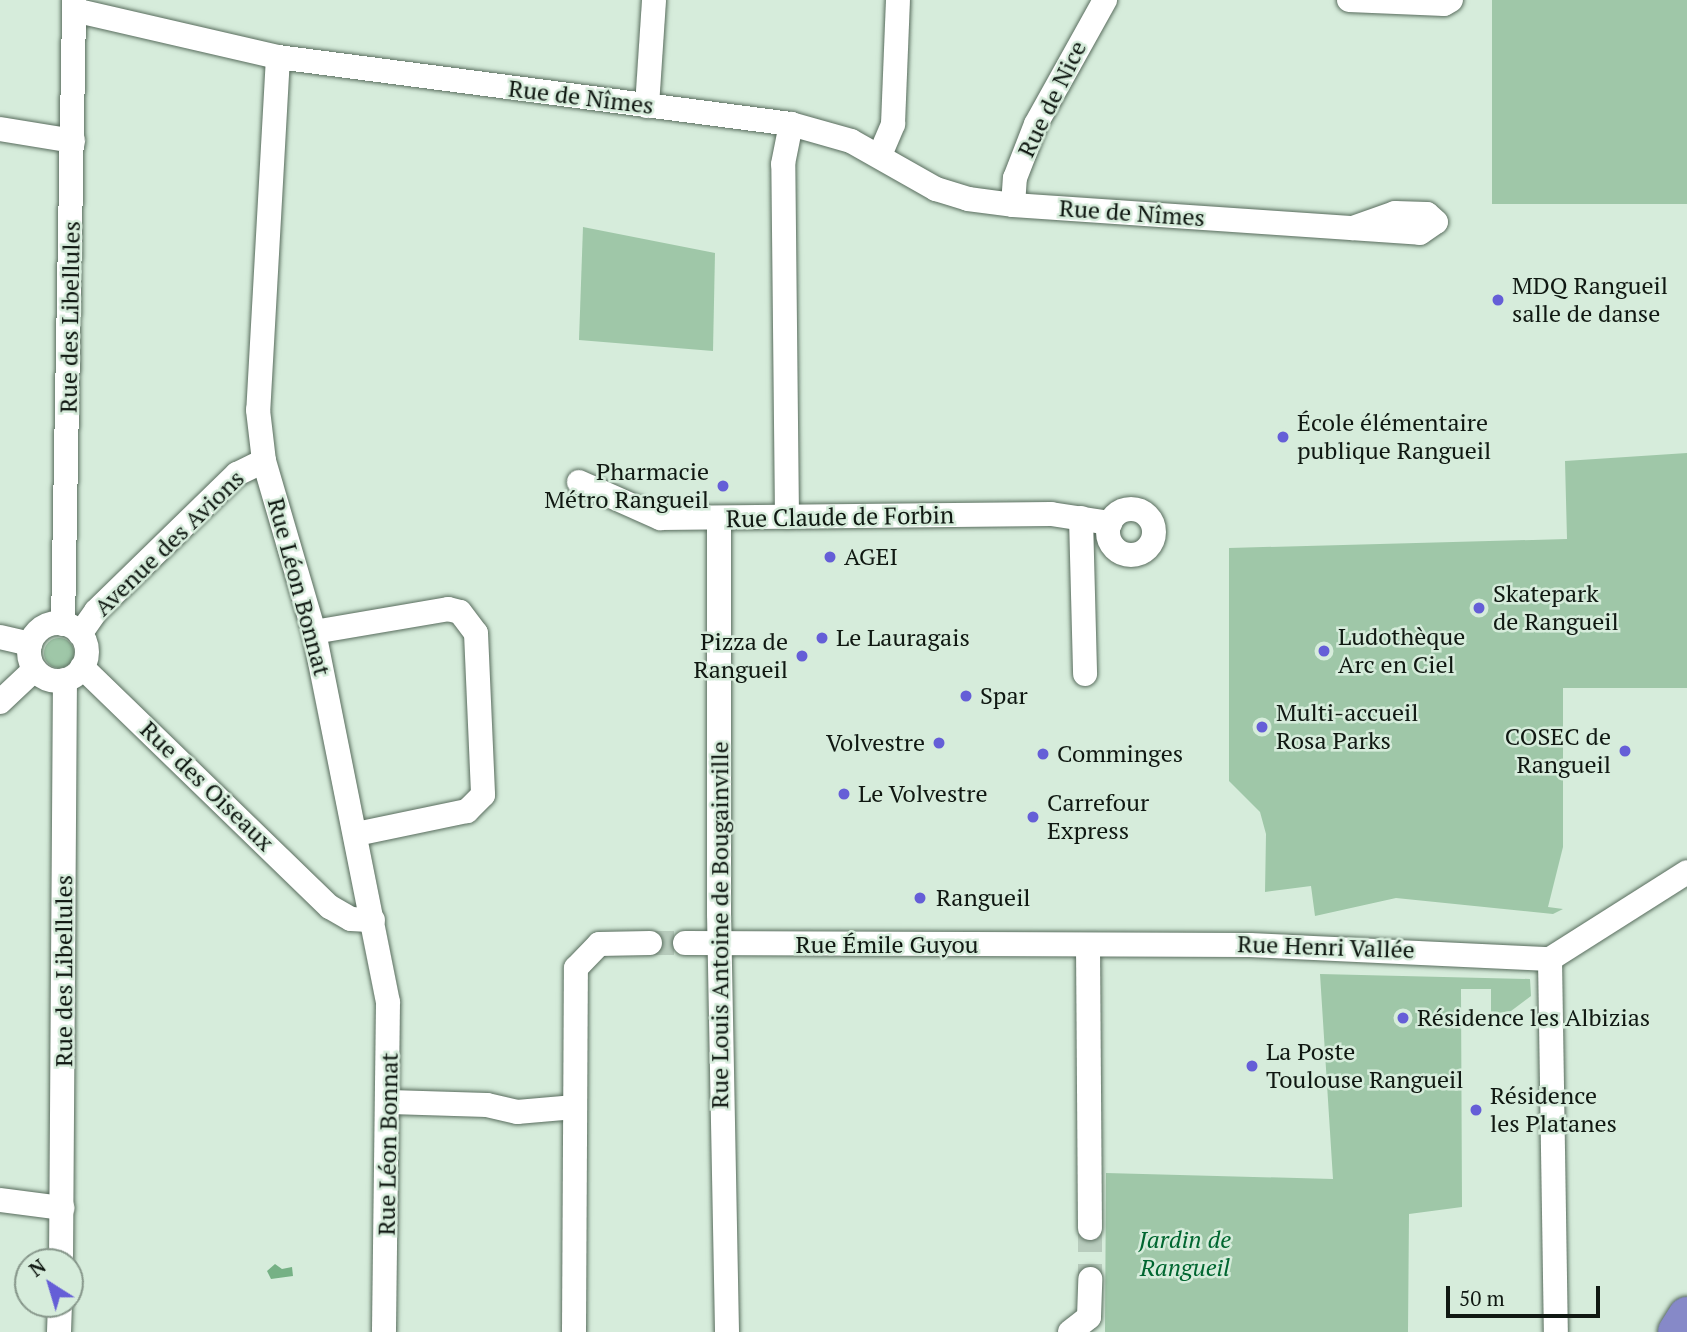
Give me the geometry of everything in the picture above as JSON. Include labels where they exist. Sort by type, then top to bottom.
[{"type":"highway","points":[[1677,1332],[1687,1316]]},
{"type":"street","points":[[647,106],[654,0]]},
{"type":"street","points":[[880,155],[893,124],[898,0]]},
{"type":"street","name":"Rue de Nice","points":[[1013,205],[1015,178],[1036,124],[1105,0]]},
{"type":"street","points":[[1349,0],[1444,4],[1451,0]]},
{"type":"street","points":[[74,5],[278,57]]},
{"type":"street","name":"Rue des Libellules","points":[[72,629],[74,5]]},
{"type":"street","name":"Rue de Nîmes","points":[[278,57],[790,124],[851,141],[936,189],[1013,205],[1353,228]]},
{"type":"street","name":"Rue Léon Bonnat","points":[[278,57],[258,363],[264,461],[314,632],[357,834],[388,1002],[390,1102],[384,1332]]},
{"type":"street","points":[[787,517],[783,164],[790,124]]},
{"type":"street","points":[[0,128],[73,141]]},
{"type":"street","name":"Avenue des Avions","points":[[72,629],[96,611],[237,474],[264,461]]},
{"type":"street","name":"Rue Claude de Forbin","points":[[579,482],[660,518],[1051,514],[1110,523]]},
{"type":"street","points":[[1081,518],[1085,674]]},
{"type":"street","name":"Rue Louis Antoine de Bougainville","points":[[719,519],[720,943],[727,1332]]},
{"type":"street","points":[[314,632],[448,609],[460,612],[476,633],[483,795],[467,811],[357,834]]},
{"type":"street","points":[[72,629],[87,650],[73,674],[48,680],[34,670],[30,643],[39,630],[72,629]]},
{"type":"street","points":[[0,637],[30,643]]},
{"type":"street","points":[[0,702],[34,670]]},
{"type":"street","name":"Rue des Libellules","points":[[61,1248],[73,674]]},
{"type":"street","name":"Rue des Oiseaux","points":[[73,674],[330,906],[351,919],[373,920]]},
{"type":"street","points":[[1556,1332],[1550,959],[1687,872]]},
{"type":"street","points":[[330,906],[369,895]]},
{"type":"street","points":[[574,1332],[576,968],[598,944],[650,943]]},
{"type":"street","name":"Rue Émile Guyou","points":[[685,943],[1095,945]]},
{"type":"street","points":[[1090,1228],[1095,945]]},
{"type":"street","name":"Rue Henri Vallée","points":[[1095,945],[1309,946],[1550,959]]},
{"type":"street","points":[[390,1102],[487,1105],[517,1112],[575,1107]]},
{"type":"street","points":[[0,1200],[62,1208]]},
{"type":"street","points":[[1070,1332],[1089,1317],[1090,1279]]},
{"type":"green space","points":[[1492,0],[1687,0],[1687,204],[1492,204]]},
{"type":"green space","points":[[583,227],[715,253],[713,351],[579,340]]},
{"type":"green space","points":[[1687,453],[1687,688],[1563,688],[1563,847],[1548,907],[1563,909],[1553,914],[1396,898],[1315,916],[1311,886],[1265,892],[1266,834],[1260,812],[1229,781],[1229,548],[1567,539],[1565,461]]},
{"type":"green space","points":[[59,638],[70,642],[74,653],[70,664],[59,668],[48,664],[44,653],[48,642]]},
{"type":"green space","name":"Jardin de Rangueil","points":[[1320,974],[1530,979],[1531,996],[1511,1011],[1491,1014],[1491,989],[1461,989],[1462,1207],[1409,1214],[1408,1332],[1105,1332],[1106,1173],[1333,1179]]},
{"type":"shaded area","points":[[275,1264],[282,1269],[292,1267],[293,1276],[271,1279],[267,1271]]},
{"type":"tunnel","points":[[650,943],[685,943]]},
{"type":"tunnel","points":[[1090,1228],[1090,1279]]},
{"type":"place","name":"MDQ Rangueil salle de danse","points":[[1498,300]]},
{"type":"place","name":"École élémentaire publique Rangueil","points":[[1283,437]]},
{"type":"place","name":"Pharmacie Métro Rangueil","points":[[723,486]]},
{"type":"place","name":"AGEI","points":[[830,557]]},
{"type":"place","name":"Skatepark de Rangueil","points":[[1479,608]]},
{"type":"place","name":"Le Lauragais","points":[[822,638]]},
{"type":"place","name":"Ludothèque Arc en Ciel","points":[[1324,651]]},
{"type":"place","name":"Pizza de Rangueil","points":[[802,656]]},
{"type":"place","name":"Spar","points":[[966,696]]},
{"type":"place","name":"Multi-accueil Rosa Parks","points":[[1262,727]]},
{"type":"place","name":"Volvestre","points":[[939,743]]},
{"type":"place","name":"COSEC de Rangueil","points":[[1625,751]]},
{"type":"place","name":"Comminges","points":[[1043,754]]},
{"type":"place","name":"Le Volvestre","points":[[844,794]]},
{"type":"place","name":"Carrefour Express","points":[[1033,817]]},
{"type":"place","name":"Rangueil","points":[[920,898]]},
{"type":"place","name":"Résidence les Albizias","points":[[1403,1018]]},
{"type":"place","name":"La Poste Toulouse Rangueil","points":[[1252,1066]]},
{"type":"place","name":"Résidence les Platanes","points":[[1476,1110]]}]
